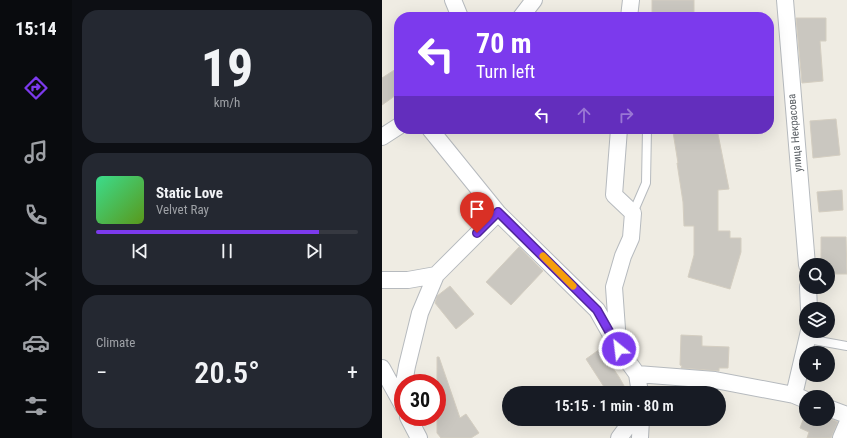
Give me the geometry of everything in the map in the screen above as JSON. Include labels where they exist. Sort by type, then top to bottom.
[{"type":"street","points":[[453,0],[458,12]]},
{"type":"street","points":[[525,12],[534,0]]},
{"type":"street","points":[[630,12],[631,0]]},
{"type":"street","name":"улица Некрасова","points":[[785,0],[806,258]]},
{"type":"street","points":[[382,137],[394,129]]},
{"type":"street","points":[[434,134],[498,212],[597,310],[619,349],[637,374],[639,386]]},
{"type":"street","points":[[619,134],[614,195],[633,213],[631,238],[623,256],[614,287],[619,349]]},
{"type":"street","points":[[406,374],[420,313],[436,275],[498,212]]},
{"type":"street","points":[[382,280],[408,280],[436,275]]},
{"type":"street","points":[[801,390],[808,338]]},
{"type":"street","points":[[382,368],[394,387]]},
{"type":"street","points":[[637,374],[715,380],[799,397]]},
{"type":"street","points":[[835,411],[847,415]]},
{"type":"street","points":[[841,438],[847,424]]},
{"type":"street","points":[[413,426],[419,438]]},
{"type":"street","points":[[619,438],[627,426]]},
{"type":"street","points":[[640,438],[641,426]]},
{"type":"lane","points":[[633,213],[646,184],[647,134]]},
{"type":"lane","points":[[819,338],[847,346]]},
{"type":"building","points":[[652,0],[694,0],[694,12],[652,12]]},
{"type":"building","points":[[796,18],[826,18],[826,41],[820,41],[823,81],[802,83]]},
{"type":"building","points":[[394,70],[394,97],[382,105],[382,78]]},
{"type":"building","points":[[836,119],[840,155],[813,158],[810,121]]},
{"type":"building","points":[[673,134],[718,134],[729,189],[718,190],[718,231],[730,231],[730,238],[741,238],[741,252],[730,289],[688,277],[694,255],[694,226],[684,226],[683,202]]},
{"type":"building","points":[[842,190],[843,210],[819,212],[817,192]]},
{"type":"building","points":[[821,237],[846,237],[847,274],[835,274],[835,258],[821,258]]},
{"type":"building","points":[[519,247],[543,271],[511,305],[486,282]]},
{"type":"building","points":[[450,286],[474,314],[456,329],[435,303],[437,296]]},
{"type":"building","points":[[681,335],[702,336],[702,346],[729,347],[728,368],[719,368],[719,371],[681,368]]},
{"type":"building","points":[[600,349],[624,386],[603,386],[586,359]]},
{"type":"building","points":[[437,357],[439,357],[445,374],[437,374]]},
{"type":"building","points":[[446,377],[460,418],[466,414],[479,433],[471,438],[441,438],[437,433],[437,426],[446,426]]},
{"type":"building","points":[[835,421],[838,422],[831,438],[807,438],[809,432],[800,428],[801,426],[835,426]]},
{"type":"slow traffic","points":[[543,256],[573,286]]},
{"type":"route","points":[[477,233],[498,212],[597,310],[619,349]]}]
